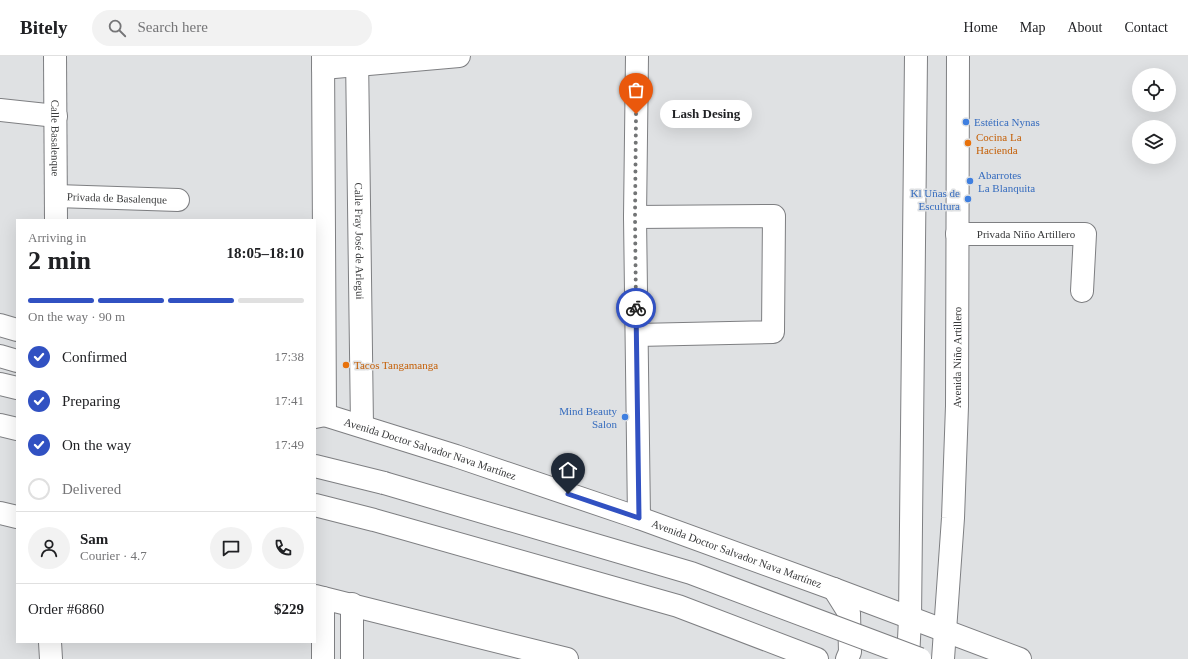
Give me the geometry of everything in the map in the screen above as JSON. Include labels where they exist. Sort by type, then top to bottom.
[{"type":"main road","name":"Calle Basalenque","points":[[55,56],[56,219]]},
{"type":"main road","points":[[318,415],[323,62],[459,56]]},
{"type":"main road","points":[[637,56],[635,217],[639,518]]},
{"type":"main road","points":[[908,659],[910,619],[916,56]]},
{"type":"main road","name":"Avenida Niño Artillero","points":[[943,659],[953,518],[958,406],[958,56]]},
{"type":"main road","name":"Calle Fray José de Arlegui","points":[[357,61],[362,426]]},
{"type":"main road","points":[[0,110],[56,116]]},
{"type":"main road","name":"Privada de Basalenque","points":[[56,196],[178,200]]},
{"type":"main road","points":[[635,217],[774,216],[773,332],[637,335]]},
{"type":"main road","name":"Privada Niño Artillero","points":[[957,234],[1085,234],[1082,291]]},
{"type":"main road","points":[[0,325],[16,330]]},
{"type":"main road","points":[[0,356],[16,361]]},
{"type":"main road","points":[[0,384],[16,388]]},
{"type":"main road","name":"Avenida Doctor Salvador Nava Martínez","points":[[318,415],[362,426],[639,518],[834,588],[910,619],[1020,659]]},
{"type":"main road","points":[[0,425],[16,429]]},
{"type":"main road","points":[[316,466],[384,483],[692,573],[920,659]]},
{"type":"main road","points":[[316,505],[374,520],[678,606],[817,659]]},
{"type":"main road","points":[[0,513],[16,517]]},
{"type":"main road","points":[[834,588],[849,613],[850,652],[847,659]]},
{"type":"main road","points":[[323,659],[319,597],[352,604],[538,656],[567,659]]},
{"type":"main road","points":[[352,604],[352,659]]},
{"type":"main road","points":[[50,643],[51,659]]},
{"type":"way so far","points":[[636,114],[636,308]]},
{"type":"place","name":"Lash Desing","points":[[636,114]]},
{"type":"place","name":"Estética Nynas","points":[[966,122]]},
{"type":"place","name":"Cocina La Hacienda","points":[[968,143]]},
{"type":"place","name":"Abarrotes La Blanquita","points":[[970,181]]},
{"type":"place","name":"Kl Uñas de Escultura","points":[[968,199]]},
{"type":"place","name":"Tacos Tangamanga","points":[[346,365]]},
{"type":"place","name":"Mind Beauty Salon","points":[[625,417]]},
{"type":"route","points":[[568,494],[639,518],[636,308]]}]
